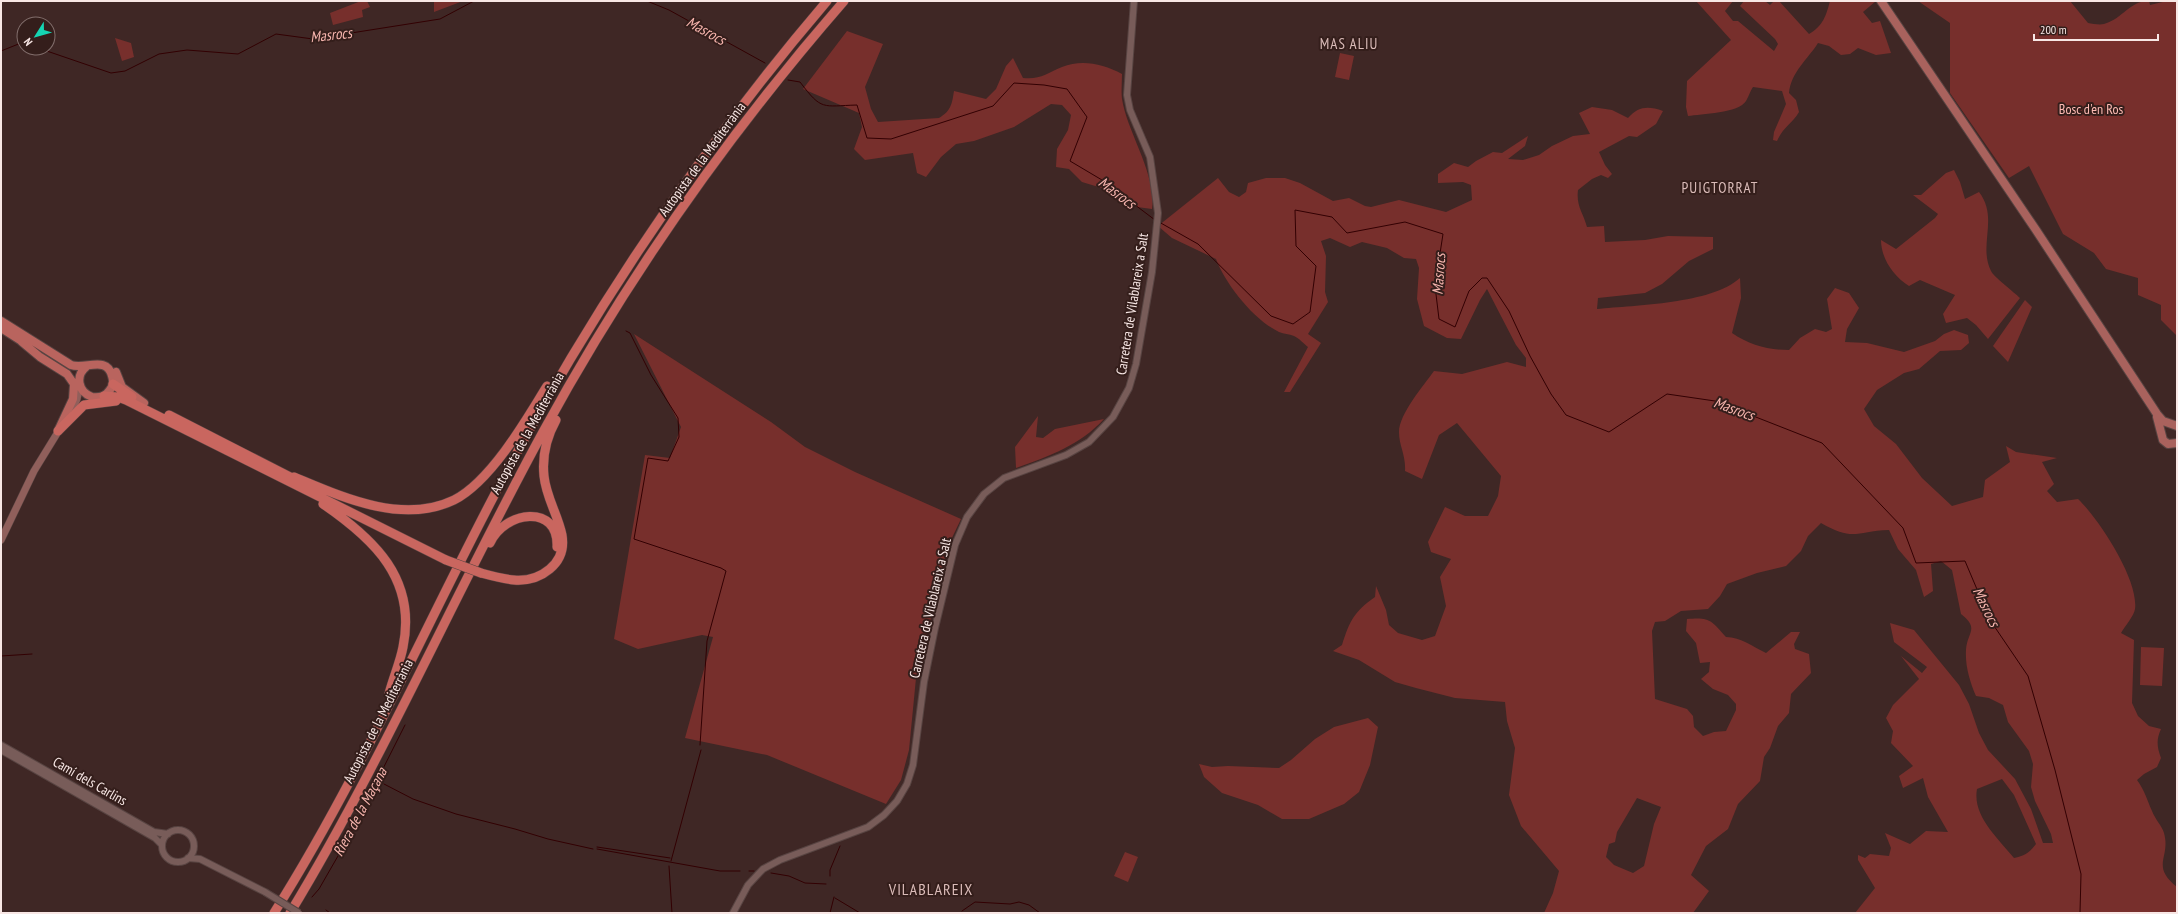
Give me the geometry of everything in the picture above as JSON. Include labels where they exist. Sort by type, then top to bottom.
[{"type":"highway","name":"Autopista de la Mediterrània","points":[[274,913],[311,851],[360,760],[470,541],[572,354],[629,264],[707,151],[764,77],[827,1]]},
{"type":"highway","name":"Autopista de la Mediterrània","points":[[290,913],[351,806],[544,430],[613,314],[705,176],[779,79],[844,1]]},
{"type":"highway","points":[[1,328],[70,370],[79,382],[84,393],[92,397],[118,397],[126,400],[447,558],[515,580],[532,578],[550,570],[559,558],[562,536],[544,483],[543,466],[545,444],[560,413],[606,334],[613,314]]},
{"type":"highway","points":[[1,321],[59,356],[71,365],[86,367],[97,364],[105,366],[111,373],[113,384],[124,393],[284,477],[324,504],[365,536],[386,560],[396,577],[402,592],[406,623],[403,647],[385,707],[360,760]]},
{"type":"highway","points":[[22,342],[40,357],[67,374],[74,384],[73,399],[58,431]]},
{"type":"highway","points":[[284,477],[377,506],[414,510],[444,504],[467,492],[490,468],[524,422],[551,379],[572,354]]},
{"type":"highway","points":[[59,356],[74,363],[95,359],[107,362],[115,369],[121,386],[144,403]]},
{"type":"highway","points":[[79,382],[81,372],[86,367]]},
{"type":"highway","points":[[104,396],[113,384]]},
{"type":"highway","points":[[58,431],[84,406],[111,401],[119,402],[156,419],[168,421]]},
{"type":"highway","points":[[434,642],[455,612],[493,537],[504,526],[518,518],[532,515],[544,520],[555,534],[557,546],[553,558],[549,564],[538,572],[514,575],[482,570]]},
{"type":"main road","points":[[1882,1],[2036,230],[2156,414],[2163,441],[2168,444],[2176,444]]},
{"type":"main road","points":[[1,540],[34,471],[77,400],[79,382]]},
{"type":"main road","points":[[58,431],[78,406],[92,397]]},
{"type":"main road","points":[[2156,414],[2168,424],[2177,426]]},
{"type":"main road","points":[[2161,431],[2168,424]]},
{"type":"street","name":"Carretera de Vilablareix a Salt","points":[[732,913],[752,880],[771,864],[860,831],[876,822],[891,808],[902,794],[913,764],[924,682],[955,545],[961,530],[978,501],[998,482],[1023,470],[1052,461],[1074,451],[1099,433],[1118,411],[1129,388],[1136,364],[1152,272],[1158,203],[1150,157],[1144,139],[1131,114],[1127,95],[1134,1]]},
{"type":"street","name":"Camí dels Carlins","points":[[1,745],[157,833],[168,834]]},
{"type":"street","name":"Camí dels Carlins","points":[[1,750],[155,838],[162,845]]},
{"type":"street","points":[[200,859],[193,849],[192,840],[186,833],[176,830],[168,834],[162,845],[165,855],[170,859],[177,862],[188,858],[200,859],[265,892],[300,913]]},
{"type":"street","points":[[188,858],[193,849]]},
{"type":"green space","points":[[361,1],[367,1],[370,7],[362,10],[363,17],[333,25],[330,13]]},
{"type":"green space","points":[[434,1],[463,1],[434,12]]},
{"type":"green space","points":[[1696,1],[1733,1],[1725,11],[1733,21],[1738,21],[1774,51],[1778,44],[1775,39],[1740,6],[1744,1],[1765,1],[1770,5],[1774,1],[1779,1],[1809,34],[1821,24],[1830,1],[1876,1],[1863,12],[1872,23],[1880,21],[1891,53],[1876,55],[1858,48],[1850,54],[1841,55],[1829,46],[1818,43],[1796,72],[1790,85],[1789,93],[1796,100],[1799,112],[1782,132],[1777,141],[1773,140],[1774,132],[1786,104],[1782,91],[1753,87],[1746,101],[1736,108],[1688,116],[1686,107],[1687,81],[1731,40]]},
{"type":"green space","name":"Bosc d'en Ros","points":[[1918,1],[2070,1],[2088,23],[2104,24],[2117,18],[2131,7],[2142,2],[2149,1],[2150,5],[2167,1],[2177,1],[2177,336],[2161,320],[2161,305],[2138,295],[2138,278],[2106,269],[2094,253],[2063,234],[2029,166],[2009,178],[1950,93],[1950,23]]},
{"type":"green space","points":[[847,31],[883,44],[865,87],[871,109],[878,122],[939,118],[946,113],[950,107],[954,91],[986,99],[996,89],[1006,66],[1013,58],[1023,78],[1043,76],[1062,67],[1077,63],[1100,65],[1122,74],[1122,99],[1125,112],[1150,182],[1152,209],[1137,207],[1115,192],[1082,182],[1069,169],[1056,167],[1057,149],[1068,130],[1071,115],[1062,105],[1051,104],[1014,127],[974,141],[956,144],[941,157],[926,177],[917,173],[913,153],[865,160],[854,149],[862,127],[859,113],[803,89]]},
{"type":"green space","points":[[115,38],[131,43],[134,57],[122,61]]},
{"type":"green space","points":[[1340,53],[1354,56],[1349,80],[1335,77]]},
{"type":"green space","points":[[1592,107],[1612,110],[1628,118],[1636,111],[1644,108],[1653,108],[1663,111],[1656,124],[1637,137],[1629,136],[1599,152],[1605,165],[1612,174],[1608,178],[1601,175],[1592,179],[1578,190],[1579,205],[1587,227],[1604,226],[1605,242],[1645,240],[1668,236],[1713,237],[1713,249],[1689,261],[1662,284],[1645,293],[1598,298],[1597,309],[1672,302],[1692,298],[1727,287],[1740,278],[1741,298],[1732,333],[1745,341],[1766,348],[1789,350],[1800,338],[1815,329],[1826,332],[1832,329],[1827,299],[1835,288],[1849,293],[1859,308],[1847,329],[1845,342],[1867,343],[1904,352],[1935,341],[1944,334],[1954,330],[1968,335],[1969,343],[1961,350],[1940,351],[1919,369],[1904,373],[1877,390],[1864,409],[1874,426],[1896,444],[1922,478],[1952,506],[1983,497],[1985,480],[2010,462],[2006,446],[2016,452],[2057,458],[2042,462],[2054,484],[2047,491],[2057,502],[2078,499],[2087,508],[2116,551],[2131,582],[2135,597],[2134,612],[2121,633],[2134,640],[2132,703],[2138,716],[2149,726],[2161,729],[2158,737],[2158,744],[2161,758],[2157,767],[2144,774],[2137,780],[2164,833],[2165,849],[2163,867],[2169,879],[2177,887],[2177,913],[1855,913],[1875,888],[1858,860],[1858,855],[1865,858],[1870,854],[1889,856],[1891,848],[1885,833],[1910,844],[1926,831],[1948,832],[1928,797],[1923,778],[1903,788],[1899,776],[1913,766],[1891,743],[1893,731],[1886,718],[1893,705],[1919,679],[1901,656],[1922,673],[1927,667],[1894,642],[1890,623],[1914,630],[1959,685],[1969,704],[1979,733],[1988,750],[2015,779],[2031,809],[2043,843],[2053,843],[2051,834],[2035,801],[2031,787],[2033,764],[2029,751],[2008,722],[2003,705],[1989,698],[1976,696],[1968,674],[1966,656],[1971,627],[1967,619],[1961,614],[1952,570],[1941,561],[1931,564],[1933,591],[1924,597],[1916,570],[1898,549],[1889,530],[1848,534],[1832,529],[1821,523],[1808,536],[1801,551],[1786,566],[1757,573],[1727,584],[1720,596],[1708,609],[1681,611],[1665,621],[1655,622],[1652,631],[1655,699],[1687,709],[1693,716],[1694,727],[1703,736],[1714,732],[1726,731],[1736,710],[1736,704],[1728,695],[1713,689],[1701,679],[1709,672],[1710,662],[1700,663],[1696,643],[1686,631],[1687,619],[1705,619],[1710,621],[1726,637],[1742,640],[1766,653],[1791,632],[1800,632],[1794,644],[1795,649],[1809,654],[1811,673],[1791,694],[1789,713],[1778,726],[1770,748],[1764,757],[1760,781],[1738,804],[1728,829],[1706,846],[1691,875],[1709,891],[1693,913],[1544,913],[1553,893],[1559,871],[1521,826],[1509,795],[1515,748],[1507,721],[1505,702],[1455,698],[1395,682],[1359,660],[1333,651],[1342,645],[1350,623],[1357,612],[1375,597],[1376,586],[1386,610],[1389,625],[1398,633],[1422,640],[1435,636],[1446,606],[1440,577],[1451,559],[1431,552],[1428,542],[1445,507],[1465,516],[1488,516],[1498,496],[1501,476],[1457,423],[1439,435],[1422,479],[1405,471],[1399,437],[1400,425],[1407,408],[1434,371],[1462,374],[1507,362],[1526,367],[1526,358],[1516,345],[1487,289],[1461,339],[1447,338],[1424,326],[1417,299],[1419,268],[1416,259],[1404,258],[1387,248],[1362,242],[1350,247],[1330,238],[1321,241],[1326,256],[1325,292],[1328,302],[1308,334],[1321,343],[1290,392],[1284,392],[1308,347],[1296,337],[1279,332],[1260,319],[1242,301],[1227,280],[1216,259],[1172,238],[1158,226],[1218,178],[1229,192],[1239,197],[1246,192],[1248,183],[1266,178],[1285,178],[1300,183],[1333,201],[1349,198],[1365,206],[1371,207],[1399,200],[1446,212],[1472,200],[1471,185],[1463,182],[1438,183],[1438,174],[1454,163],[1468,167],[1493,152],[1502,153],[1528,136],[1525,146],[1508,159],[1523,160],[1539,155],[1552,146],[1573,136],[1590,134],[1579,113]],"holes":[[[2002,779],[2014,795],[2036,844],[2027,853],[2014,858],[1988,826],[1983,818],[1977,799],[1977,789]],[[1637,798],[1661,807],[1654,824],[1644,866],[1633,873],[1614,865],[1606,857],[1609,844],[1615,842],[1617,832]]]},
{"type":"green space","points":[[1954,170],[1960,182],[1965,199],[1979,192],[1985,202],[1988,222],[1986,251],[1991,271],[2020,298],[1988,339],[1976,325],[1967,318],[1946,323],[1943,314],[1955,295],[1920,280],[1909,286],[1893,272],[1883,253],[1881,240],[1896,249],[1935,218],[1938,214],[1913,195],[1921,195],[1946,173]]},
{"type":"green space","points":[[2025,300],[2032,307],[2008,362],[1993,346]]},
{"type":"green space","points":[[634,334],[771,422],[805,447],[855,472],[961,519],[949,544],[916,678],[909,750],[901,780],[886,804],[767,755],[685,738],[713,637],[702,635],[638,649],[614,639],[645,455],[670,458],[681,427]]},
{"type":"green space","points":[[1038,416],[1036,437],[1043,438],[1055,429],[1104,419],[1075,443],[1041,459],[1016,468],[1015,447]]},
{"type":"green space","points":[[2141,647],[2164,648],[2162,686],[2140,685]]},
{"type":"green space","points":[[1368,718],[1378,727],[1370,765],[1359,792],[1344,804],[1309,819],[1282,819],[1258,805],[1222,793],[1204,777],[1199,764],[1212,767],[1228,766],[1279,768],[1291,760],[1315,739],[1334,727]]},
{"type":"green space","points":[[1125,852],[1138,857],[1128,882],[1114,876]]},
{"type":"waterway","name":"Masrocs","points":[[56,54],[111,73],[125,71],[159,54],[187,50],[238,54],[276,34],[313,39],[440,19],[474,1]]},
{"type":"waterway","name":"Masrocs","points":[[647,1],[669,10],[765,63]]},
{"type":"waterway","points":[[1,51],[16,45]]},
{"type":"waterway","name":"Masrocs","points":[[788,80],[800,82],[813,98],[824,105],[857,105],[867,138],[891,139],[993,106],[1014,83],[1044,85],[1067,89],[1087,117],[1070,161],[1102,180],[1155,220]]},
{"type":"waterway","name":"Masrocs","points":[[1159,222],[1198,244],[1271,316],[1293,324],[1310,312],[1316,266],[1296,246],[1295,210],[1332,217],[1347,233],[1405,222],[1443,234],[1435,286],[1439,319],[1455,327],[1469,291],[1482,278],[1487,278],[1509,311],[1530,356],[1551,394],[1566,415],[1609,432],[1667,394],[1715,401],[1822,443],[1903,528],[1916,563],[1965,561],[1990,620],[2028,676],[2055,770],[2081,874],[2080,913]]},
{"type":"waterway","points":[[626,331],[630,333],[651,375],[678,418],[679,437],[668,461],[648,458],[634,539],[726,571],[707,641],[700,745]]},
{"type":"waterway","points":[[1,656],[32,654]]},
{"type":"waterway","name":"Riera de la Maçana","points":[[312,897],[319,889],[346,842],[405,725]]},
{"type":"waterway","points":[[671,861],[701,750]]},
{"type":"waterway","points":[[384,784],[413,799],[456,814],[548,839],[593,849]]},
{"type":"waterway","points":[[830,876],[830,870],[840,846]]},
{"type":"waterway","points":[[597,847],[670,858]]},
{"type":"waterway","points":[[597,849],[720,871],[740,871]]},
{"type":"waterway","points":[[669,866],[672,913]]},
{"type":"waterway","points":[[749,871],[754,871]]},
{"type":"waterway","points":[[771,873],[789,876],[805,883],[826,884]]},
{"type":"waterway","points":[[830,913],[834,897]]},
{"type":"waterway","points":[[835,898],[860,913]]},
{"type":"waterway","points":[[962,911],[975,902],[1010,904],[1019,902],[1029,905],[1040,913]]},
{"type":"waterway","points":[[326,910],[330,913]]},
{"type":"district","name":"MAS ALIU","points":[[1349,44]]},
{"type":"district","name":"PUIGTORRAT","points":[[1720,188]]},
{"type":"district","name":"VILABLAREIX","points":[[931,889]]}]
